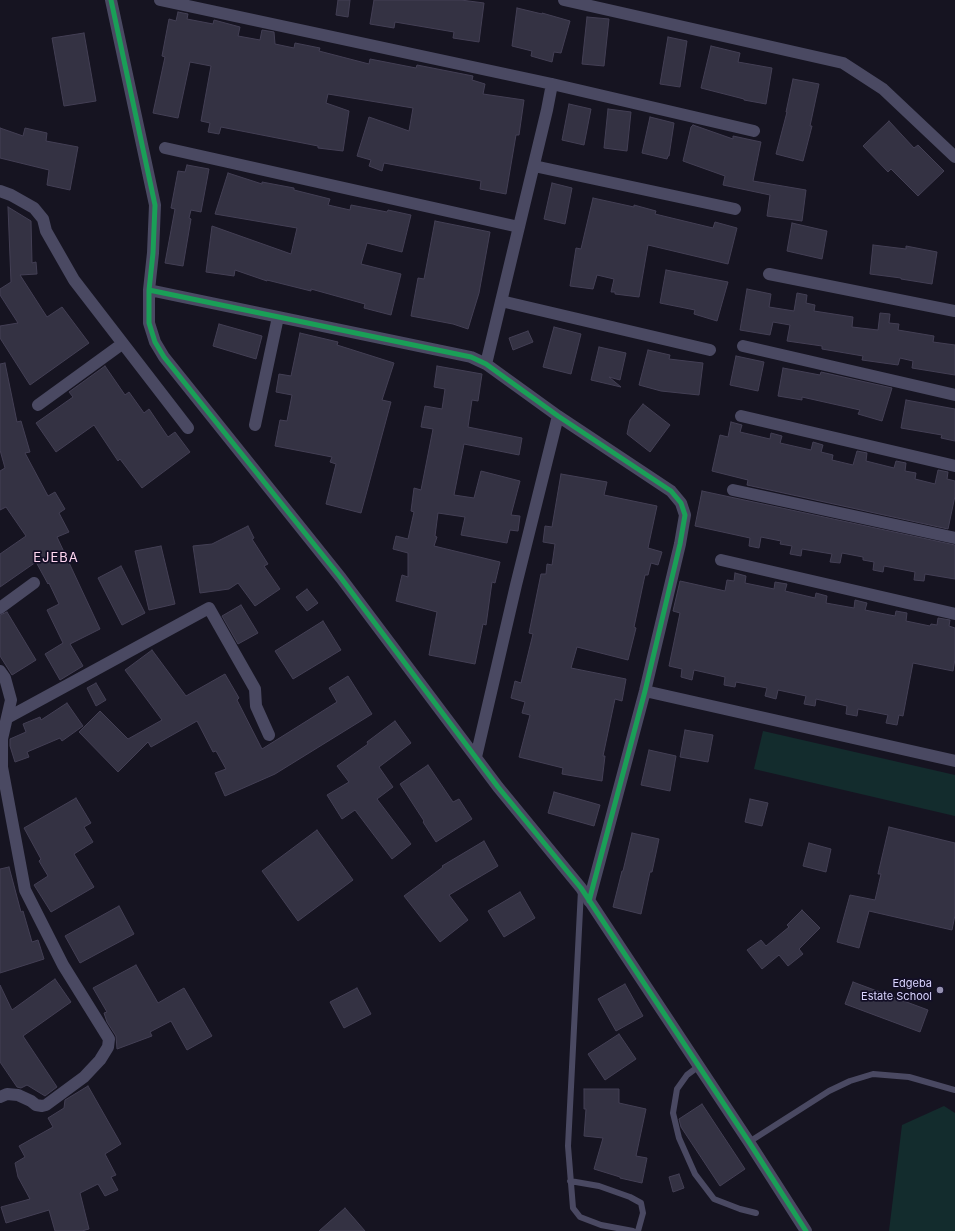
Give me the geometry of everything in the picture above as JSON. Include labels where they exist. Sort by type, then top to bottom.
[{"type":"street","points":[[111,0],[155,205],[153,253],[149,290],[149,323],[155,342],[164,357],[341,578],[498,787],[581,888],[806,1231]]},
{"type":"street","points":[[160,0],[552,84],[754,130]]},
{"type":"street","points":[[564,0],[843,63],[883,89],[955,157]]},
{"type":"street","points":[[486,364],[534,166],[552,84]]},
{"type":"street","points":[[165,148],[519,227]]},
{"type":"street","points":[[534,166],[735,209]]},
{"type":"street","points":[[0,191],[11,195],[34,208],[43,219],[46,231],[74,280],[188,428]]},
{"type":"street","points":[[769,274],[955,311]]},
{"type":"street","points":[[149,290],[471,357],[486,364],[558,416],[671,491],[681,503],[685,515],[680,544],[645,691],[589,901]]},
{"type":"street","points":[[501,301],[710,350]]},
{"type":"street","points":[[254,425],[278,317]]},
{"type":"street","points":[[38,405],[122,344]]},
{"type":"street","points":[[743,346],[955,395]]},
{"type":"street","points":[[476,757],[516,584],[558,416]]},
{"type":"street","points":[[741,416],[955,466]]},
{"type":"street","points":[[733,490],[955,538]]},
{"type":"street","points":[[721,560],[955,614]]},
{"type":"street","points":[[0,608],[34,583]]},
{"type":"street","points":[[7,718],[209,608],[255,689],[256,706],[268,734]]},
{"type":"street","points":[[0,671],[4,678],[11,700],[2,739],[2,767],[25,890],[63,965],[109,1039],[108,1047],[100,1060],[84,1077],[46,1105],[36,1105],[18,1095],[7,1094],[0,1097]]},
{"type":"street","points":[[645,691],[955,761]]},
{"type":"lane","points":[[581,888],[568,1146],[573,1208],[580,1218],[601,1225],[633,1231]]},
{"type":"lane","points":[[699,1066],[687,1075],[677,1089],[673,1113],[679,1138],[695,1174],[714,1199],[740,1209],[756,1213]]},
{"type":"lane","points":[[749,1142],[829,1091],[850,1081],[873,1074],[909,1077],[955,1090]]},
{"type":"lane","points":[[570,1181],[599,1186],[630,1197],[641,1203],[643,1213],[638,1231]]},
{"type":"green space","points":[[763,731],[955,775],[955,816],[754,769]]},
{"type":"green space","points":[[944,1106],[955,1113],[955,1231],[889,1231],[902,1125]]},
{"type":"building","points":[[338,0],[350,0],[348,17],[336,15]]},
{"type":"building","points":[[374,0],[461,0],[484,3],[479,42],[453,38],[454,32],[395,22],[394,28],[370,24]]},
{"type":"building","points":[[517,8],[570,21],[561,53],[554,52],[552,62],[531,56],[532,51],[512,46]]},
{"type":"building","points":[[178,12],[188,14],[187,19],[213,24],[214,20],[240,27],[238,36],[260,40],[262,30],[274,32],[275,44],[294,48],[295,43],[320,48],[319,51],[369,64],[370,59],[416,68],[417,65],[473,76],[472,80],[485,84],[483,94],[524,100],[519,135],[516,135],[506,194],[480,189],[481,181],[384,163],[382,171],[369,166],[371,160],[357,156],[369,117],[409,131],[413,108],[328,94],[326,103],[349,111],[343,151],[318,148],[318,146],[221,127],[219,134],[208,132],[210,123],[201,121],[211,66],[190,62],[178,118],[153,113],[165,57],[162,56],[169,19],[176,21]]},
{"type":"building","points":[[587,17],[609,19],[604,66],[582,64]]},
{"type":"building","points":[[84,33],[96,101],[64,106],[52,38]]},
{"type":"building","points":[[668,37],[687,41],[680,87],[660,84]]},
{"type":"building","points":[[711,46],[740,53],[738,62],[772,68],[766,104],[744,100],[701,88]]},
{"type":"building","points":[[793,79],[819,84],[810,126],[812,126],[803,161],[776,154],[787,112]]},
{"type":"building","points":[[569,104],[591,109],[584,145],[562,140]]},
{"type":"building","points":[[608,109],[631,112],[627,151],[604,148]]},
{"type":"building","points":[[650,117],[674,123],[669,156],[667,159],[642,153]]},
{"type":"building","points":[[889,121],[914,148],[918,145],[944,171],[918,196],[891,169],[888,172],[863,146]]},
{"type":"building","points":[[693,125],[733,139],[733,136],[761,142],[753,181],[806,190],[802,221],[767,216],[770,195],[723,185],[725,176],[683,161],[691,127]]},
{"type":"building","points":[[0,128],[23,136],[25,128],[47,133],[46,141],[78,147],[70,190],[47,185],[49,170],[0,158]]},
{"type":"building","points":[[187,165],[209,169],[201,212],[191,210],[189,218],[191,219],[183,266],[165,263],[175,209],[171,208],[178,171],[185,172]]},
{"type":"building","points":[[228,173],[262,184],[262,182],[294,188],[294,190],[330,199],[328,205],[350,210],[351,205],[411,215],[402,252],[367,243],[361,264],[401,274],[391,315],[364,308],[365,304],[311,289],[311,291],[267,281],[235,270],[234,276],[206,272],[212,226],[291,254],[297,228],[215,214]]},
{"type":"building","points":[[552,183],[572,188],[565,224],[544,219]]},
{"type":"building","points":[[593,198],[634,207],[634,205],[656,211],[655,214],[713,228],[715,222],[737,228],[728,264],[648,245],[639,297],[615,294],[615,292],[611,292],[614,279],[597,275],[593,289],[570,286],[576,248],[581,249]]},
{"type":"building","points":[[8,207],[31,221],[32,263],[36,262],[37,274],[20,275],[47,317],[62,307],[89,343],[30,385],[0,338],[0,326],[18,323],[0,295],[0,289],[11,282]]},
{"type":"building","points":[[435,221],[490,232],[479,293],[468,329],[453,324],[411,316],[418,278],[424,279]]},
{"type":"building","points":[[792,223],[827,231],[822,259],[787,251]]},
{"type":"building","points":[[873,245],[906,249],[906,246],[937,252],[932,284],[870,274]]},
{"type":"building","points":[[666,270],[728,282],[717,321],[694,314],[695,310],[660,303]]},
{"type":"building","points":[[747,289],[771,294],[769,307],[794,311],[797,293],[807,295],[806,303],[815,305],[814,311],[853,317],[852,327],[878,330],[880,313],[890,314],[889,323],[899,324],[898,330],[934,336],[933,342],[955,345],[955,375],[912,368],[913,361],[900,358],[898,365],[862,360],[863,356],[822,349],[822,346],[787,341],[790,325],[773,322],[770,335],[740,330]]},
{"type":"building","points":[[219,324],[262,336],[256,359],[213,346]]},
{"type":"building","points":[[554,327],[581,334],[571,374],[543,367]]},
{"type":"building","points":[[528,331],[533,342],[513,350],[509,338]]},
{"type":"building","points":[[300,333],[338,342],[337,345],[394,363],[382,400],[391,402],[361,513],[326,504],[336,464],[330,462],[332,457],[275,446],[280,420],[287,421],[292,395],[276,392],[279,374],[291,376]]},
{"type":"building","points":[[599,347],[626,353],[620,380],[609,377],[621,387],[591,380]]},
{"type":"building","points":[[648,350],[670,355],[669,359],[703,363],[699,395],[661,391],[639,385]]},
{"type":"building","points":[[736,356],[764,362],[758,391],[730,385]]},
{"type":"building","points":[[5,363],[17,422],[21,421],[30,452],[25,453],[48,496],[55,492],[65,509],[59,513],[69,532],[57,537],[100,629],[70,644],[83,666],[60,680],[45,654],[63,643],[47,610],[59,604],[49,583],[48,584],[36,562],[0,587],[0,554],[26,536],[6,507],[0,510],[0,471],[5,468],[0,450],[0,364]]},
{"type":"building","points":[[105,366],[125,395],[129,392],[144,413],[149,409],[168,437],[175,432],[190,452],[142,488],[120,459],[118,461],[94,425],[56,452],[36,423],[73,397],[69,392]]},
{"type":"building","points":[[437,366],[482,374],[478,401],[472,400],[468,427],[522,438],[519,455],[464,444],[454,495],[474,498],[481,471],[520,481],[511,515],[520,516],[518,531],[510,530],[507,543],[461,535],[465,517],[438,513],[435,536],[437,537],[434,546],[500,562],[495,583],[492,582],[486,625],[483,624],[475,664],[429,655],[437,612],[396,601],[402,575],[408,577],[408,553],[393,549],[396,536],[408,539],[414,512],[411,511],[414,488],[421,490],[433,429],[421,427],[425,406],[442,409],[445,389],[434,387]]},
{"type":"building","points":[[783,368],[820,375],[821,372],[892,388],[882,421],[858,414],[860,410],[802,397],[802,400],[778,396]]},
{"type":"building","points":[[906,400],[955,409],[955,441],[941,438],[942,435],[901,428]]},
{"type":"building","points":[[643,404],[670,425],[650,452],[627,434],[630,420]]},
{"type":"building","points":[[731,422],[742,425],[740,432],[770,439],[771,433],[782,436],[780,443],[811,450],[813,442],[823,445],[821,452],[833,455],[832,460],[853,465],[857,451],[867,453],[866,461],[894,468],[896,461],[906,463],[905,471],[916,473],[915,479],[935,484],[938,470],[948,472],[947,479],[955,481],[955,496],[948,529],[747,485],[748,480],[712,471],[720,435],[728,437]]},
{"type":"building","points":[[561,474],[607,482],[604,495],[657,506],[648,548],[662,552],[658,565],[651,563],[648,575],[645,575],[634,627],[636,628],[628,660],[577,647],[571,668],[626,679],[622,701],[615,699],[603,756],[605,756],[602,781],[562,774],[563,768],[519,757],[530,715],[522,713],[525,702],[511,698],[515,681],[521,683],[533,634],[529,633],[541,574],[546,574],[547,564],[552,565],[555,544],[543,542],[545,526],[552,527]]},
{"type":"building","points":[[702,491],[955,545],[955,579],[925,574],[924,581],[914,580],[915,572],[884,566],[883,572],[873,570],[874,562],[863,560],[863,557],[842,553],[840,563],[830,562],[832,554],[802,549],[801,556],[790,554],[792,546],[780,544],[781,541],[761,537],[759,548],[749,546],[750,538],[695,526]]},
{"type":"building","points":[[248,526],[254,538],[252,539],[268,564],[264,566],[280,589],[255,606],[238,583],[229,589],[200,593],[193,546],[212,544]]},
{"type":"building","points":[[161,546],[175,604],[149,610],[135,551]]},
{"type":"building","points":[[121,566],[145,613],[122,625],[98,578]]},
{"type":"building","points":[[735,573],[746,576],[745,583],[774,589],[775,582],[787,584],[785,591],[815,598],[816,593],[827,596],[826,603],[854,608],[855,600],[867,603],[865,610],[895,616],[896,611],[907,613],[906,621],[930,626],[931,624],[937,625],[938,618],[950,620],[949,626],[955,628],[955,659],[953,671],[913,663],[903,716],[899,715],[897,725],[886,723],[888,715],[858,709],[857,716],[846,714],[847,706],[816,699],[815,706],[804,704],[806,696],[778,690],[776,699],[765,696],[767,688],[736,682],[735,687],[724,685],[725,677],[694,670],[692,680],[681,677],[682,669],[669,666],[680,613],[673,611],[680,581],[725,591],[727,580],[734,581]]},
{"type":"building","points":[[307,589],[318,603],[307,611],[296,597]]},
{"type":"building","points":[[241,605],[258,633],[238,644],[222,616]]},
{"type":"building","points":[[7,612],[36,660],[12,675],[0,656],[0,615]]},
{"type":"building","points":[[323,621],[341,650],[293,679],[275,651]]},
{"type":"building","points":[[152,650],[186,696],[225,674],[239,698],[237,700],[262,749],[337,702],[329,688],[348,676],[372,714],[275,774],[225,796],[215,773],[226,769],[216,751],[213,752],[197,721],[151,747],[148,742],[118,772],[79,732],[100,711],[128,739],[162,720],[125,670]]},
{"type":"building","points":[[96,683],[106,700],[96,706],[87,688]]},
{"type":"building","points":[[67,703],[83,726],[62,741],[60,738],[27,752],[29,757],[15,762],[10,746],[10,739],[26,732],[23,724],[40,717],[41,720]]},
{"type":"building","points":[[395,721],[411,743],[379,767],[393,787],[377,799],[411,844],[392,859],[355,810],[342,819],[327,795],[349,782],[337,766],[368,744],[367,742]]},
{"type":"building","points":[[685,730],[713,735],[708,762],[680,757]]},
{"type":"building","points":[[649,750],[676,756],[670,791],[641,785]]},
{"type":"building","points":[[428,765],[453,802],[459,799],[472,819],[436,842],[400,784]]},
{"type":"building","points":[[554,792],[600,805],[594,826],[548,813]]},
{"type":"building","points":[[76,798],[91,823],[84,827],[93,842],[74,854],[94,887],[51,912],[34,885],[48,876],[39,861],[41,859],[24,828]]},
{"type":"building","points":[[750,799],[768,803],[762,826],[745,822]]},
{"type":"building","points":[[889,827],[955,843],[955,915],[952,930],[869,911],[859,948],[837,942],[850,895],[875,900],[881,874],[878,874]]},
{"type":"building","points":[[317,830],[353,880],[298,921],[262,871]]},
{"type":"building","points":[[632,833],[659,839],[641,914],[613,907]]},
{"type":"building","points":[[484,841],[498,866],[449,895],[468,920],[440,942],[404,896],[443,867],[442,866]]},
{"type":"building","points":[[809,843],[831,849],[826,872],[803,866]]},
{"type":"building","points":[[9,867],[21,912],[23,911],[32,942],[38,940],[44,959],[0,973],[0,869]]},
{"type":"building","points":[[520,892],[535,918],[504,937],[488,911]]},
{"type":"building","points":[[119,906],[134,934],[80,963],[65,936]]},
{"type":"building","points":[[802,910],[820,928],[799,949],[803,954],[788,966],[779,955],[762,969],[747,950],[761,940],[766,946],[789,927],[787,925]]},
{"type":"building","points":[[136,965],[158,1003],[184,988],[212,1036],[187,1050],[171,1021],[150,1032],[152,1036],[117,1049],[116,1036],[107,1022],[104,1013],[107,1012],[93,988]]},
{"type":"building","points":[[55,979],[71,1002],[23,1036],[57,1087],[45,1096],[27,1085],[21,1088],[17,1087],[0,1062],[0,985],[12,1010]]},
{"type":"building","points":[[853,982],[928,1010],[920,1032],[845,1004]]},
{"type":"building","points":[[625,984],[643,1016],[616,1031],[598,999]]},
{"type":"building","points":[[357,988],[371,1014],[344,1028],[330,1002]]},
{"type":"building","points":[[619,1034],[636,1059],[605,1080],[588,1054]]},
{"type":"building","points":[[88,1086],[121,1144],[105,1154],[116,1175],[111,1177],[118,1190],[105,1196],[98,1184],[80,1193],[89,1229],[82,1231],[55,1231],[49,1210],[6,1223],[1,1207],[30,1199],[18,1177],[15,1163],[25,1157],[19,1146],[53,1127],[48,1118],[64,1108],[65,1100]]},
{"type":"building","points":[[584,1089],[619,1089],[619,1103],[646,1109],[636,1156],[647,1158],[642,1183],[620,1178],[594,1169],[603,1138],[584,1136],[586,1109],[584,1109]]},
{"type":"building","points":[[702,1104],[745,1169],[720,1186],[681,1127],[679,1119]]},
{"type":"building","points":[[679,1174],[684,1188],[673,1192],[669,1177]]},
{"type":"building","points":[[345,1208],[365,1231],[319,1231]]},
{"type":"cycle path","points":[[111,0],[155,205],[153,253],[149,290],[149,323],[155,342],[164,357],[341,578],[498,787],[581,888],[806,1231]]},
{"type":"cycle path","points":[[149,290],[471,357],[486,364],[558,416],[671,491],[681,503],[685,515],[680,544],[645,691],[589,901]]},
{"type":"place","name":"Edgeba Estate School","points":[[940,990]]},
{"type":"district","name":"EJEBA","points":[[56,558]]}]
